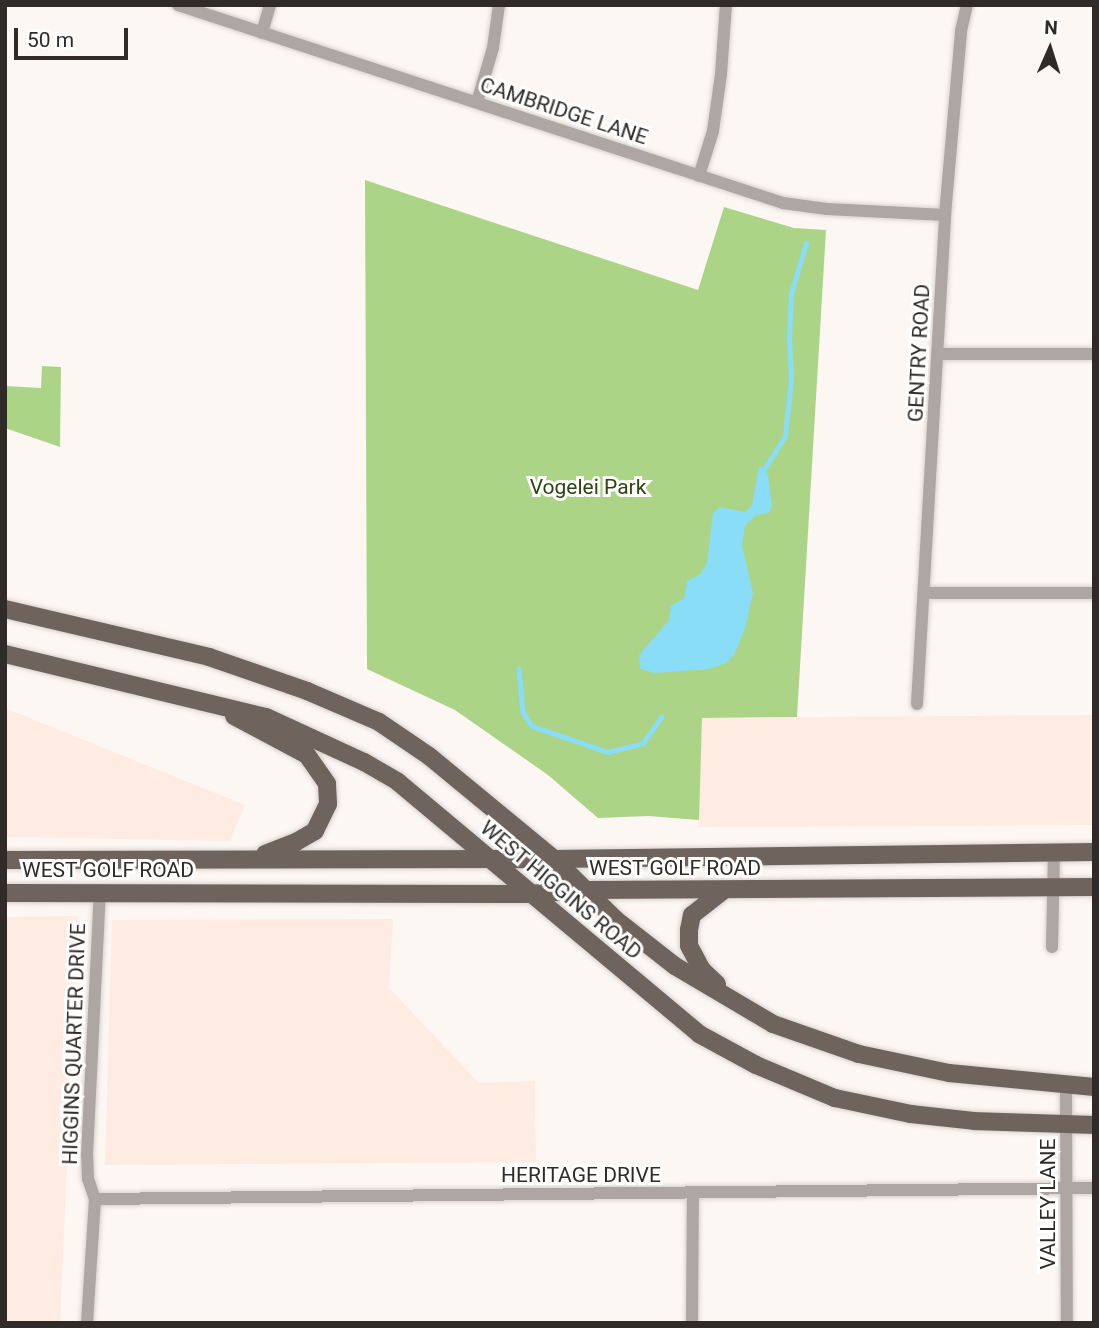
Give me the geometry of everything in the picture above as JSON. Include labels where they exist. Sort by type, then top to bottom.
[{"type":"main road","name":"WEST HIGGINS ROAD","points":[[5,609],[209,657],[307,691],[379,722],[429,756],[554,859],[615,919],[675,966],[773,1024],[859,1054],[949,1073],[1094,1087]]},
{"type":"main road","name":"WEST HIGGINS ROAD","points":[[5,654],[266,717],[364,762],[398,782],[528,894],[699,1034],[755,1065],[835,1098],[911,1114],[974,1121],[1094,1125]]},
{"type":"main road","points":[[212,705],[307,755],[327,784],[328,804],[314,831],[296,842],[252,858]]},
{"type":"main road","name":"WEST GOLF ROAD","points":[[5,860],[554,859],[1094,852]]},
{"type":"main road","name":"WEST GOLF ROAD","points":[[5,894],[528,894],[586,890],[1094,887]]},
{"type":"main road","points":[[723,891],[692,915],[689,946],[702,970],[737,1004]]},
{"type":"street","name":"CAMBRIDGE LANE","points":[[178,5],[768,199],[805,207],[945,215]]},
{"type":"street","points":[[262,33],[270,5]]},
{"type":"street","points":[[477,102],[493,48],[499,5]]},
{"type":"street","points":[[699,176],[713,131],[721,74],[726,5]]},
{"type":"street","name":"GENTRY ROAD","points":[[917,704],[945,215],[961,30],[967,5]]},
{"type":"street","points":[[938,354],[1094,354]]},
{"type":"street","points":[[924,593],[1094,593]]},
{"type":"street","points":[[1052,947],[1054,853]]},
{"type":"street","name":"HIGGINS QUARTER DRIVE","points":[[87,1323],[94,1199],[86,1170],[100,892]]},
{"type":"street","name":"VALLEY LANE","points":[[1066,1086],[1067,1323]]},
{"type":"street","name":"HERITAGE DRIVE","points":[[94,1199],[1094,1188]]},
{"type":"street","points":[[692,1323],[693,1194]]},
{"type":"shaded area","points":[[5,708],[245,805],[230,841],[5,837]]},
{"type":"shaded area","points":[[1094,715],[1094,825],[698,827],[702,718]]},
{"type":"shaded area","points":[[78,916],[60,1323],[5,1323],[5,917]]},
{"type":"shaded area","points":[[393,919],[389,988],[479,1083],[535,1081],[536,1162],[105,1165],[112,920]]},
{"type":"green space","name":"Vogelei Park","points":[[365,180],[698,290],[724,207],[794,228],[826,230],[797,717],[702,718],[699,820],[648,816],[598,818],[548,775],[455,710],[367,669]]},
{"type":"green space","points":[[42,366],[61,367],[60,447],[5,428],[5,386],[41,388]]},
{"type":"water","points":[[759,466],[765,468],[768,475],[772,506],[769,513],[756,515],[745,526],[742,545],[753,593],[745,629],[734,655],[726,663],[709,669],[655,673],[640,669],[639,655],[669,620],[671,606],[684,598],[687,581],[701,574],[707,562],[713,513],[720,507],[745,512],[752,506]]},
{"type":"waterway","points":[[765,468],[785,436],[791,380],[791,294],[806,243]]},
{"type":"waterway","points":[[519,669],[523,712],[532,726],[608,752],[643,743],[661,717]]}]
